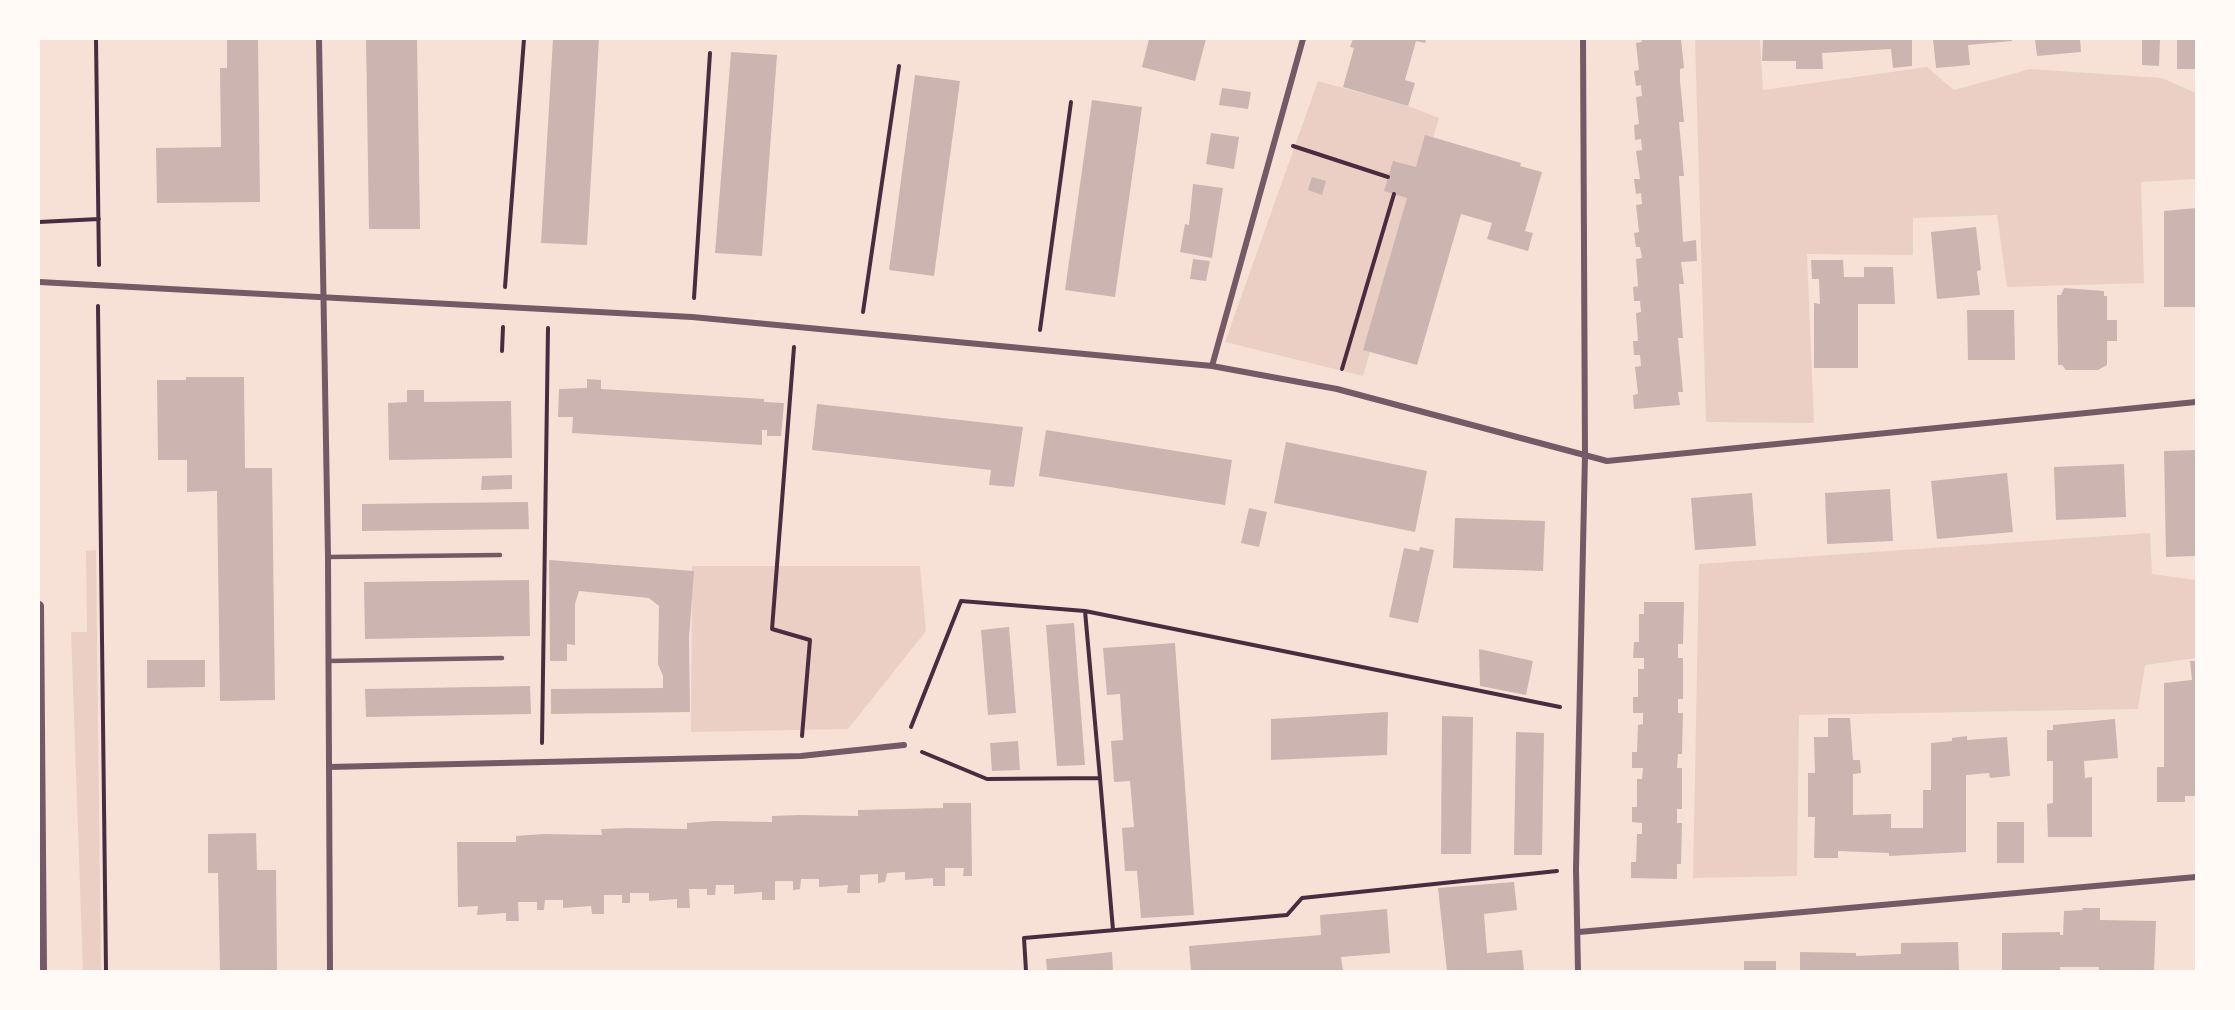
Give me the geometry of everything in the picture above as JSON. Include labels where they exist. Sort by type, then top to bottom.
[{"type":"street","points":[[319,39],[328,557],[330,971]]},
{"type":"street","points":[[1212,366],[1303,39]]},
{"type":"street","points":[[1578,971],[1576,869],[1585,455],[1583,39]]},
{"type":"street","points":[[39,282],[692,317],[860,330],[1212,366],[1337,389],[1607,460],[2196,402]]},
{"type":"street","points":[[39,606],[42,971]]},
{"type":"street","points":[[329,767],[801,756],[904,745]]},
{"type":"street","points":[[1579,932],[2196,877]]},
{"type":"lane","points":[[328,557],[500,555]]},
{"type":"lane","points":[[328,661],[502,658]]},
{"type":"path","points":[[96,39],[99,219],[97,335],[106,971]]},
{"type":"path","points":[[504,307],[524,39]]},
{"type":"path","points":[[692,317],[710,54]]},
{"type":"path","points":[[860,330],[898,66]]},
{"type":"path","points":[[1037,348],[1071,102]]},
{"type":"path","points":[[1275,140],[1388,177]]},
{"type":"path","points":[[1337,389],[1394,195]]},
{"type":"path","points":[[39,222],[99,219]]},
{"type":"path","points":[[542,762],[549,309]]},
{"type":"path","points":[[796,325],[772,629],[810,640],[801,756]]},
{"type":"path","points":[[1100,778],[987,779],[904,745],[961,601],[1085,611],[1579,711]]},
{"type":"path","points":[[1085,611],[1113,930]]},
{"type":"path","points":[[1026,971],[1024,938],[1287,915],[1302,898],[1576,869]]},
{"type":"shaded area","points":[[1695,39],[1760,39],[1763,90],[1927,67],[1954,90],[2030,69],[2162,78],[2196,93],[2196,179],[2141,182],[2144,283],[2007,287],[1997,215],[1913,218],[1913,255],[1807,254],[1814,423],[1706,422]]},
{"type":"shaded area","points":[[1318,81],[1408,106],[1439,118],[1363,376],[1225,342]]},
{"type":"shaded area","points":[[2150,533],[2152,574],[2196,580],[2196,658],[2145,665],[2138,709],[1799,715],[1797,876],[1693,878],[1699,564]]},
{"type":"shaded area","points":[[96,550],[101,971],[83,971],[71,632],[87,632],[86,551]]},
{"type":"shaded area","points":[[692,566],[920,566],[926,631],[848,729],[691,732]]},
{"type":"building","points":[[227,39],[258,39],[260,202],[157,203],[156,148],[221,147],[220,68],[227,68]]},
{"type":"building","points":[[366,39],[417,39],[420,229],[369,229]]},
{"type":"building","points":[[553,39],[599,39],[587,245],[541,243]]},
{"type":"building","points":[[1149,39],[1206,39],[1195,81],[1142,67]]},
{"type":"building","points":[[1353,39],[1426,39],[1425,43],[1416,41],[1405,80],[1415,83],[1408,106],[1343,87],[1354,48],[1350,47]]},
{"type":"building","points":[[1641,39],[1681,39],[1684,68],[1680,69],[1680,81],[1684,122],[1679,122],[1684,176],[1679,176],[1683,242],[1696,240],[1697,261],[1681,262],[1684,284],[1679,284],[1683,338],[1678,338],[1683,392],[1678,392],[1680,405],[1634,409],[1633,395],[1638,394],[1635,367],[1641,366],[1640,355],[1634,355],[1633,341],[1638,341],[1636,313],[1641,312],[1640,301],[1634,301],[1633,287],[1638,286],[1636,259],[1642,258],[1640,247],[1636,247],[1634,233],[1639,232],[1636,205],[1642,204],[1641,193],[1636,194],[1634,179],[1640,179],[1636,151],[1642,150],[1641,139],[1635,140],[1634,125],[1639,124],[1636,97],[1642,96],[1641,85],[1636,86],[1634,71],[1639,70],[1636,43],[1642,42]]},
{"type":"building","points":[[1763,39],[1912,39],[1912,66],[1893,68],[1891,49],[1822,53],[1823,69],[1796,69],[1796,61],[1762,61]]},
{"type":"building","points":[[1933,39],[2012,39],[2012,41],[1968,45],[1970,65],[1936,68]]},
{"type":"building","points":[[2035,39],[2080,39],[2081,52],[2037,56]]},
{"type":"building","points":[[2142,39],[2160,39],[2159,66],[2142,65]]},
{"type":"building","points":[[2177,39],[2196,39],[2196,69],[2177,69]]},
{"type":"building","points":[[731,52],[777,55],[762,256],[715,253]]},
{"type":"building","points":[[915,75],[960,81],[934,276],[889,270]]},
{"type":"building","points":[[1222,88],[1251,92],[1248,109],[1219,105]]},
{"type":"building","points":[[1092,100],[1142,107],[1115,297],[1065,290]]},
{"type":"building","points":[[1211,133],[1239,137],[1234,169],[1206,164]]},
{"type":"building","points":[[1425,135],[1521,163],[1520,166],[1542,172],[1525,231],[1533,233],[1528,251],[1487,239],[1492,223],[1461,214],[1417,365],[1363,350],[1407,198],[1384,191],[1393,161],[1416,167]]},
{"type":"building","points":[[1312,177],[1326,181],[1322,195],[1308,190]]},
{"type":"building","points":[[1193,184],[1223,188],[1212,258],[1180,252],[1185,224],[1189,225]]},
{"type":"building","points":[[2196,208],[2195,307],[2164,307],[2164,211]]},
{"type":"building","points":[[1976,227],[1981,270],[1977,271],[1980,295],[1937,299],[1931,232]]},
{"type":"building","points":[[1193,259],[1210,261],[1206,281],[1190,279]]},
{"type":"building","points":[[1811,260],[1843,260],[1844,277],[1864,277],[1864,267],[1893,267],[1895,304],[1858,304],[1858,368],[1814,368],[1814,303],[1820,304],[1819,279],[1812,279]]},
{"type":"building","points":[[2064,288],[2104,291],[2104,296],[2107,296],[2107,320],[2117,320],[2117,341],[2107,341],[2107,365],[2098,370],[2066,370],[2062,365],[2058,365],[2057,295],[2061,295]]},
{"type":"building","points":[[1967,310],[2014,310],[2015,360],[1968,360]]},
{"type":"building","points":[[186,377],[244,377],[245,468],[272,468],[275,700],[220,701],[217,491],[187,492],[187,460],[158,460],[157,380],[186,380]]},
{"type":"building","points":[[587,379],[601,380],[601,389],[764,399],[764,402],[784,403],[781,436],[767,436],[767,430],[762,430],[762,445],[572,433],[573,417],[558,417],[559,389],[587,388]]},
{"type":"building","points":[[407,390],[424,390],[424,402],[511,401],[512,458],[389,460],[388,403],[407,402]]},
{"type":"building","points":[[817,404],[1023,427],[1014,487],[989,485],[991,470],[812,450]]},
{"type":"building","points":[[1046,430],[1232,460],[1225,505],[1039,476]]},
{"type":"building","points":[[1286,442],[1427,471],[1415,532],[1274,503]]},
{"type":"building","points":[[2196,450],[2196,556],[2166,557],[2164,451]]},
{"type":"building","points":[[2124,464],[2126,517],[2056,520],[2054,467]]},
{"type":"building","points":[[2007,473],[2013,532],[1937,539],[1931,481]]},
{"type":"building","points":[[512,475],[512,489],[481,490],[482,476]]},
{"type":"building","points":[[1890,489],[1893,541],[1827,544],[1825,493]]},
{"type":"building","points":[[1752,493],[1756,546],[1695,550],[1691,498]]},
{"type":"building","points":[[528,502],[529,529],[362,531],[362,504]]},
{"type":"building","points":[[1249,508],[1267,512],[1259,547],[1241,543]]},
{"type":"building","points":[[1455,518],[1545,521],[1543,571],[1453,568]]},
{"type":"building","points":[[1420,547],[1434,550],[1418,623],[1389,617],[1404,548],[1419,551]]},
{"type":"building","points":[[549,560],[694,571],[689,637],[690,712],[551,714],[551,689],[663,688],[663,676],[658,664],[659,606],[649,598],[579,591],[575,604],[575,645],[567,644],[567,661],[550,661]]},
{"type":"building","points":[[529,580],[530,636],[365,639],[364,582]]},
{"type":"building","points":[[1644,602],[1684,602],[1683,644],[1678,644],[1678,658],[1683,658],[1683,699],[1678,699],[1678,713],[1683,713],[1682,754],[1678,754],[1677,768],[1682,768],[1682,809],[1677,809],[1677,823],[1682,823],[1681,864],[1677,864],[1677,879],[1631,878],[1631,862],[1636,862],[1637,834],[1642,834],[1642,823],[1632,822],[1632,807],[1637,807],[1637,779],[1642,779],[1643,768],[1632,768],[1632,752],[1637,752],[1638,725],[1643,724],[1643,713],[1633,713],[1633,697],[1638,697],[1638,669],[1644,669],[1644,658],[1633,658],[1634,642],[1639,642],[1639,614],[1644,614]]},
{"type":"building","points":[[1074,623],[1085,765],[1057,766],[1046,625]]},
{"type":"building","points":[[1009,627],[1016,713],[988,715],[981,630]]},
{"type":"building","points":[[1175,643],[1194,915],[1141,918],[1137,871],[1125,871],[1122,828],[1134,827],[1130,781],[1114,782],[1111,741],[1123,740],[1120,694],[1107,695],[1103,648]]},
{"type":"building","points":[[1479,649],[1533,661],[1526,695],[1480,686]]},
{"type":"building","points":[[147,660],[205,660],[205,687],[147,688]]},
{"type":"building","points":[[2190,661],[2196,661],[2196,796],[2185,796],[2185,802],[2157,802],[2157,767],[2164,767],[2164,683],[2192,680]]},
{"type":"building","points":[[530,686],[531,714],[366,717],[365,689]]},
{"type":"building","points":[[1388,712],[1387,755],[1271,760],[1271,719]]},
{"type":"building","points":[[1442,716],[1473,717],[1471,854],[1441,854]]},
{"type":"building","points":[[1828,718],[1850,718],[1853,760],[1860,760],[1861,773],[1853,774],[1853,815],[1891,814],[1891,828],[1923,828],[1923,790],[1931,790],[1931,743],[1952,741],[1952,738],[1967,736],[1967,740],[2007,737],[2010,776],[1990,778],[1989,773],[1966,775],[1966,852],[1889,856],[1889,853],[1838,851],[1838,858],[1814,858],[1815,817],[1808,817],[1808,773],[1815,773],[1814,737],[1828,737]]},
{"type":"building","points":[[2115,719],[2118,758],[2084,761],[2085,778],[2092,777],[2092,837],[2048,837],[2047,804],[2053,803],[2053,761],[2047,761],[2047,730],[2053,730],[2053,725]]},
{"type":"building","points":[[1516,732],[1544,733],[1542,855],[1514,855]]},
{"type":"building","points":[[1018,741],[1020,770],[992,771],[990,743]]},
{"type":"building","points":[[943,803],[971,803],[972,876],[963,876],[964,868],[945,868],[945,886],[933,886],[933,878],[905,880],[905,872],[887,873],[885,882],[878,883],[878,874],[860,875],[860,893],[847,893],[848,885],[819,887],[819,879],[801,879],[800,889],[793,890],[793,881],[775,881],[775,900],[762,900],[762,892],[734,894],[734,885],[716,885],[715,895],[707,895],[707,889],[689,889],[690,908],[677,908],[677,899],[649,901],[649,893],[630,893],[630,903],[622,903],[622,895],[604,895],[604,914],[592,914],[591,906],[563,908],[563,900],[545,900],[544,910],[537,910],[537,902],[518,902],[519,921],[506,921],[506,913],[477,915],[478,906],[458,907],[457,842],[516,842],[516,836],[543,834],[602,835],[601,829],[687,829],[687,823],[714,821],[772,822],[772,816],[858,816],[858,810],[943,808]]},
{"type":"building","points":[[1997,822],[2024,822],[2024,863],[1997,863]]},
{"type":"building","points":[[256,833],[257,870],[276,870],[277,971],[220,971],[218,873],[208,873],[208,834]]},
{"type":"building","points":[[1514,882],[1517,910],[1484,914],[1487,953],[1522,950],[1524,971],[1447,971],[1438,888]]},
{"type":"building","points":[[2082,908],[2100,908],[2100,920],[2156,921],[2154,971],[2099,971],[2099,967],[2060,967],[2060,971],[2002,971],[2002,933],[2060,932],[2060,935],[2063,935],[2064,911],[2083,910]]},
{"type":"building","points":[[1387,909],[1390,953],[1341,957],[1343,971],[1191,971],[1189,946],[1321,935],[1320,915]]},
{"type":"building","points":[[1958,942],[1959,971],[1800,971],[1800,952],[1856,953],[1856,956],[1901,954],[1901,943]]},
{"type":"building","points":[[1112,952],[1113,971],[1047,971],[1046,959]]},
{"type":"building","points":[[1744,961],[1776,961],[1776,971],[1744,971]]}]
